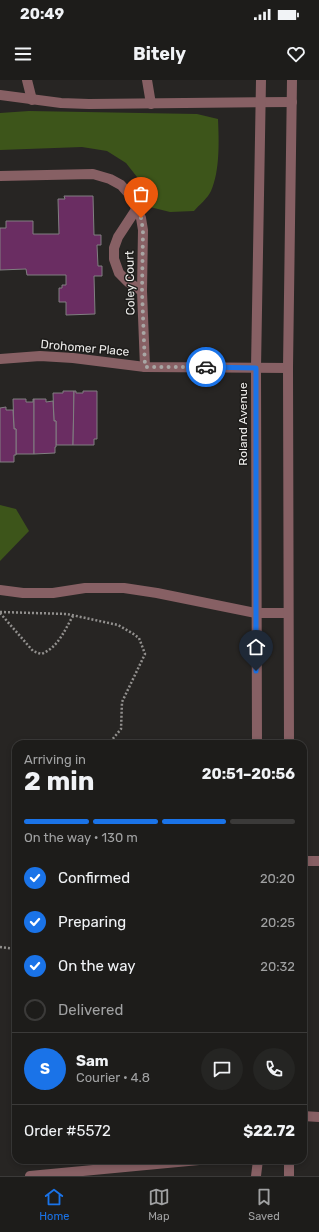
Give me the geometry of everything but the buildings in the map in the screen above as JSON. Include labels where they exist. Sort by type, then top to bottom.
[{"type":"street","points":[[27,80],[32,100]]},
{"type":"street","points":[[147,80],[151,104]]},
{"type":"street","name":"Roland Avenue","points":[[257,740],[256,368],[261,80]]},
{"type":"street","points":[[289,740],[288,368],[292,80]]},
{"type":"street","points":[[0,95],[32,100],[89,104],[292,102]]},
{"type":"street","name":"Coley Court","points":[[0,176],[93,174],[110,179],[121,185],[129,194],[141,218],[143,230],[142,291],[145,367]]},
{"type":"street","points":[[137,208],[118,238],[114,248],[114,259],[120,273],[128,282],[142,291]]},
{"type":"street","name":"Drohomer Place","points":[[0,359],[40,356],[73,358],[145,367],[288,368]]},
{"type":"street","points":[[0,590],[23,593],[53,592],[85,588],[124,588],[157,593],[256,613],[288,613]]},
{"type":"street","points":[[307,861],[319,861]]},
{"type":"street","points":[[307,1116],[319,1117]]},
{"type":"street","points":[[30,1176],[157,1164]]},
{"type":"street","points":[[256,1176],[258,1164]]},
{"type":"street","points":[[289,1164],[289,1176]]},
{"type":"path","points":[[0,612],[33,651],[41,654],[49,651],[58,642],[73,616]]},
{"type":"path","points":[[0,612],[67,614],[118,625],[139,638],[145,654],[122,702],[121,729],[113,740]]},
{"type":"path","points":[[0,947],[12,948]]},
{"type":"green space","points":[[29,111],[197,114],[218,119],[219,146],[217,165],[214,183],[210,194],[194,211],[170,212],[146,206],[141,182],[126,163],[107,151],[82,147],[0,150],[0,113]]},
{"type":"green space","points":[[0,505],[16,509],[29,531],[0,561]]},
{"type":"way so far","points":[[141,218],[143,230],[142,291],[145,367],[206,367]]},
{"type":"route","points":[[206,367],[256,368],[256,671]]}]
